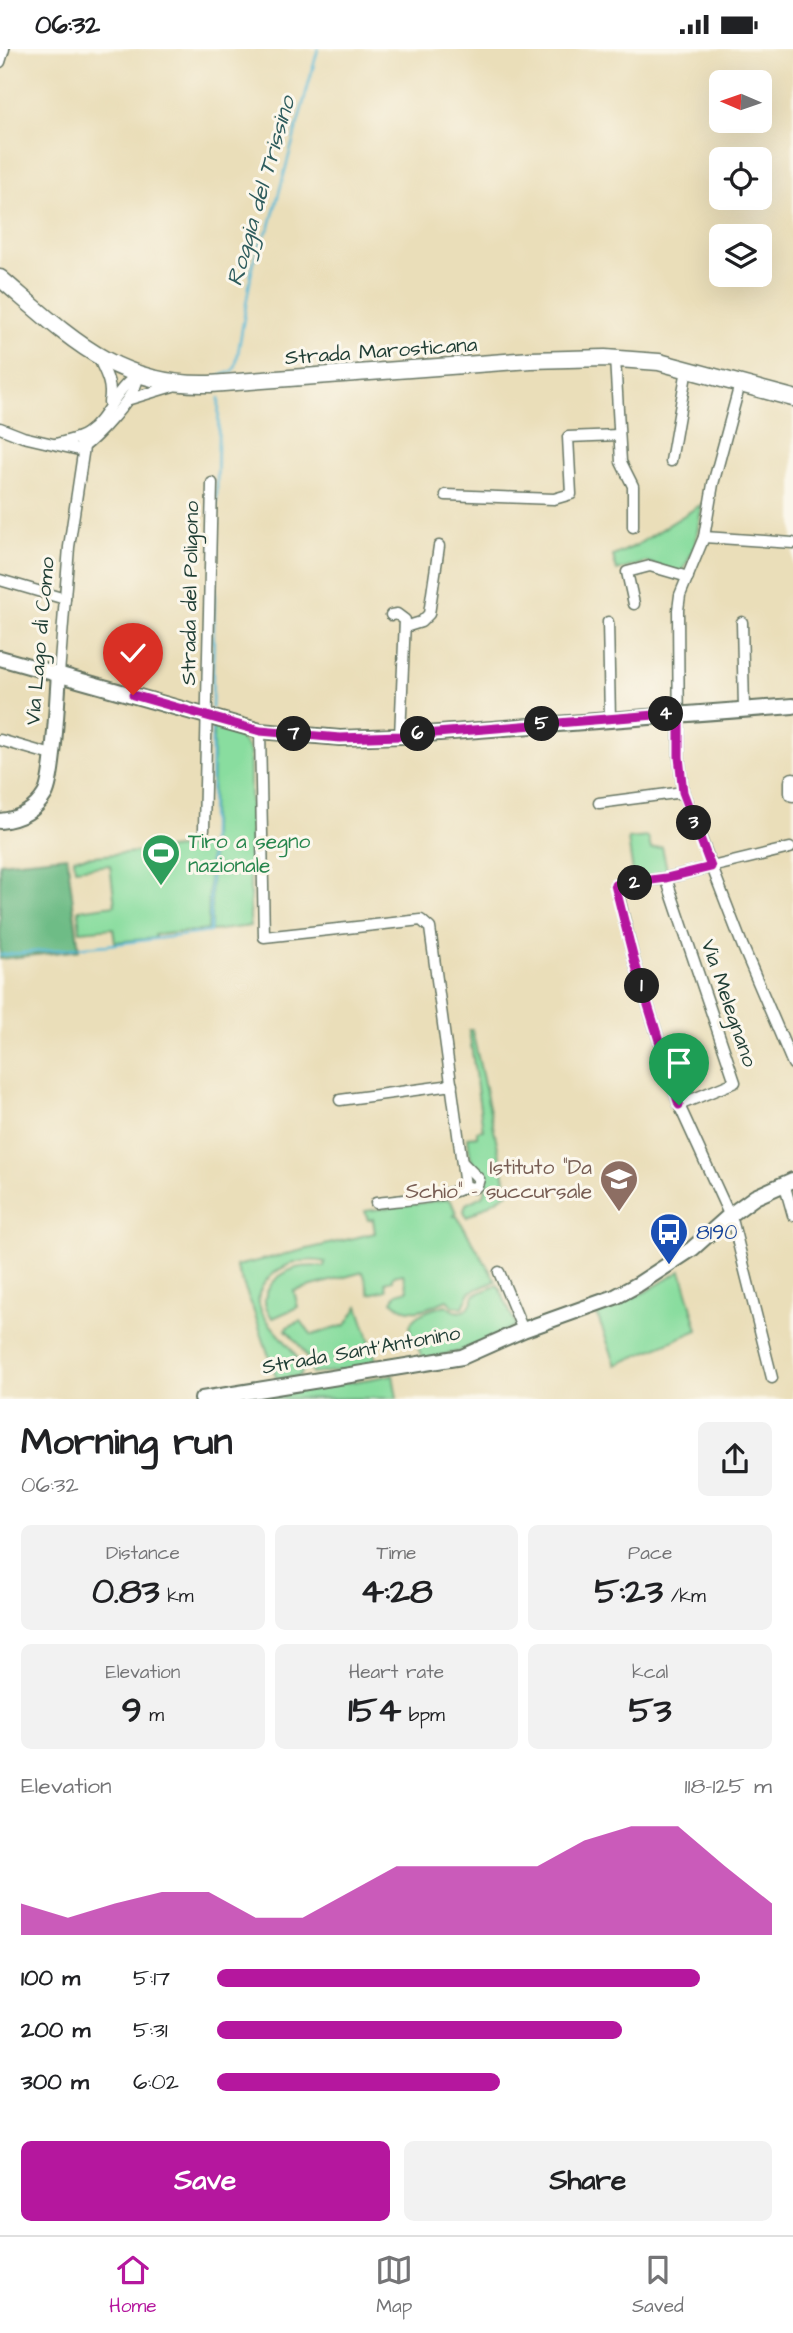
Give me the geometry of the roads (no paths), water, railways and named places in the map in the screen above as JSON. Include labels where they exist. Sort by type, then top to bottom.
[{"type":"main road","name":"Strada Marosticana","points":[[0,278],[98,357],[138,375],[179,384],[210,384],[531,360],[615,358],[659,362],[793,398]]},
{"type":"main road","points":[[793,781],[793,793]]},
{"type":"street","points":[[0,62],[4,49]]},
{"type":"street","points":[[98,357],[108,378],[111,393],[109,406]]},
{"type":"street","points":[[615,358],[618,435],[622,467],[633,486],[633,527]]},
{"type":"street","points":[[671,461],[687,369]]},
{"type":"street","points":[[1,432],[79,450],[81,442],[95,428],[129,380],[138,375],[139,383],[130,399],[81,442]]},
{"type":"street","points":[[130,399],[179,384]]},
{"type":"street","points":[[740,384],[713,484],[704,537],[680,595],[679,757],[683,792],[711,867],[793,1064]]},
{"type":"street","points":[[446,495],[554,499],[568,496],[571,494],[568,437],[618,435]]},
{"type":"street","name":"Via Lago di Como","points":[[0,821],[12,820],[33,810],[47,792],[81,442]]},
{"type":"street","name":"Strada del Poligono","points":[[204,829],[212,483]]},
{"type":"street","points":[[704,537],[793,544]]},
{"type":"street","points":[[405,627],[421,622],[429,614],[439,546]]},
{"type":"street","points":[[634,604],[627,572],[650,566],[688,577]]},
{"type":"street","points":[[0,580],[65,599]]},
{"type":"street","points":[[391,615],[397,614],[405,620],[400,736]]},
{"type":"street","points":[[608,622],[610,719]]},
{"type":"street","points":[[742,622],[744,708]]},
{"type":"street","points":[[0,658],[260,731],[340,738],[400,736],[793,706]]},
{"type":"street","points":[[260,731],[264,937],[421,920],[430,927],[465,1186]]},
{"type":"street","points":[[0,740],[52,755]]},
{"type":"street","points":[[599,803],[683,792]]},
{"type":"street","points":[[772,1378],[730,1216],[679,1105],[634,960],[615,885],[666,878],[790,848]]},
{"type":"street","name":"Via Melegnano","points":[[666,878],[735,1083],[679,1105]]},
{"type":"street","points":[[340,1100],[452,1085]]},
{"type":"street","points":[[463,1163],[479,1179],[477,1187],[465,1186]]},
{"type":"street","points":[[788,1181],[793,1215]]},
{"type":"street","name":"Strada Sant'Antonino","points":[[202,1398],[462,1357],[523,1330],[615,1297],[692,1249],[755,1197],[788,1181]]},
{"type":"street","points":[[376,1203],[445,1194],[461,1190],[465,1186]]},
{"type":"street","points":[[499,1272],[523,1330]]},
{"type":"waterway","name":"Roggia del Trissino","points":[[220,376],[233,371],[236,365],[257,249],[270,226],[318,49]]},
{"type":"waterway","name":"Roggia del Trissino","points":[[212,708],[219,398]]},
{"type":"waterway","points":[[0,955],[210,932],[212,729]]},
{"type":"place","name":"Tiro a segno nazionale","points":[[161,887]]},
{"type":"place","name":"Istituto \"Da Schio\" - succursale","points":[[619,1213]]},
{"type":"place","name":"8190","points":[[669,1266]]}]
